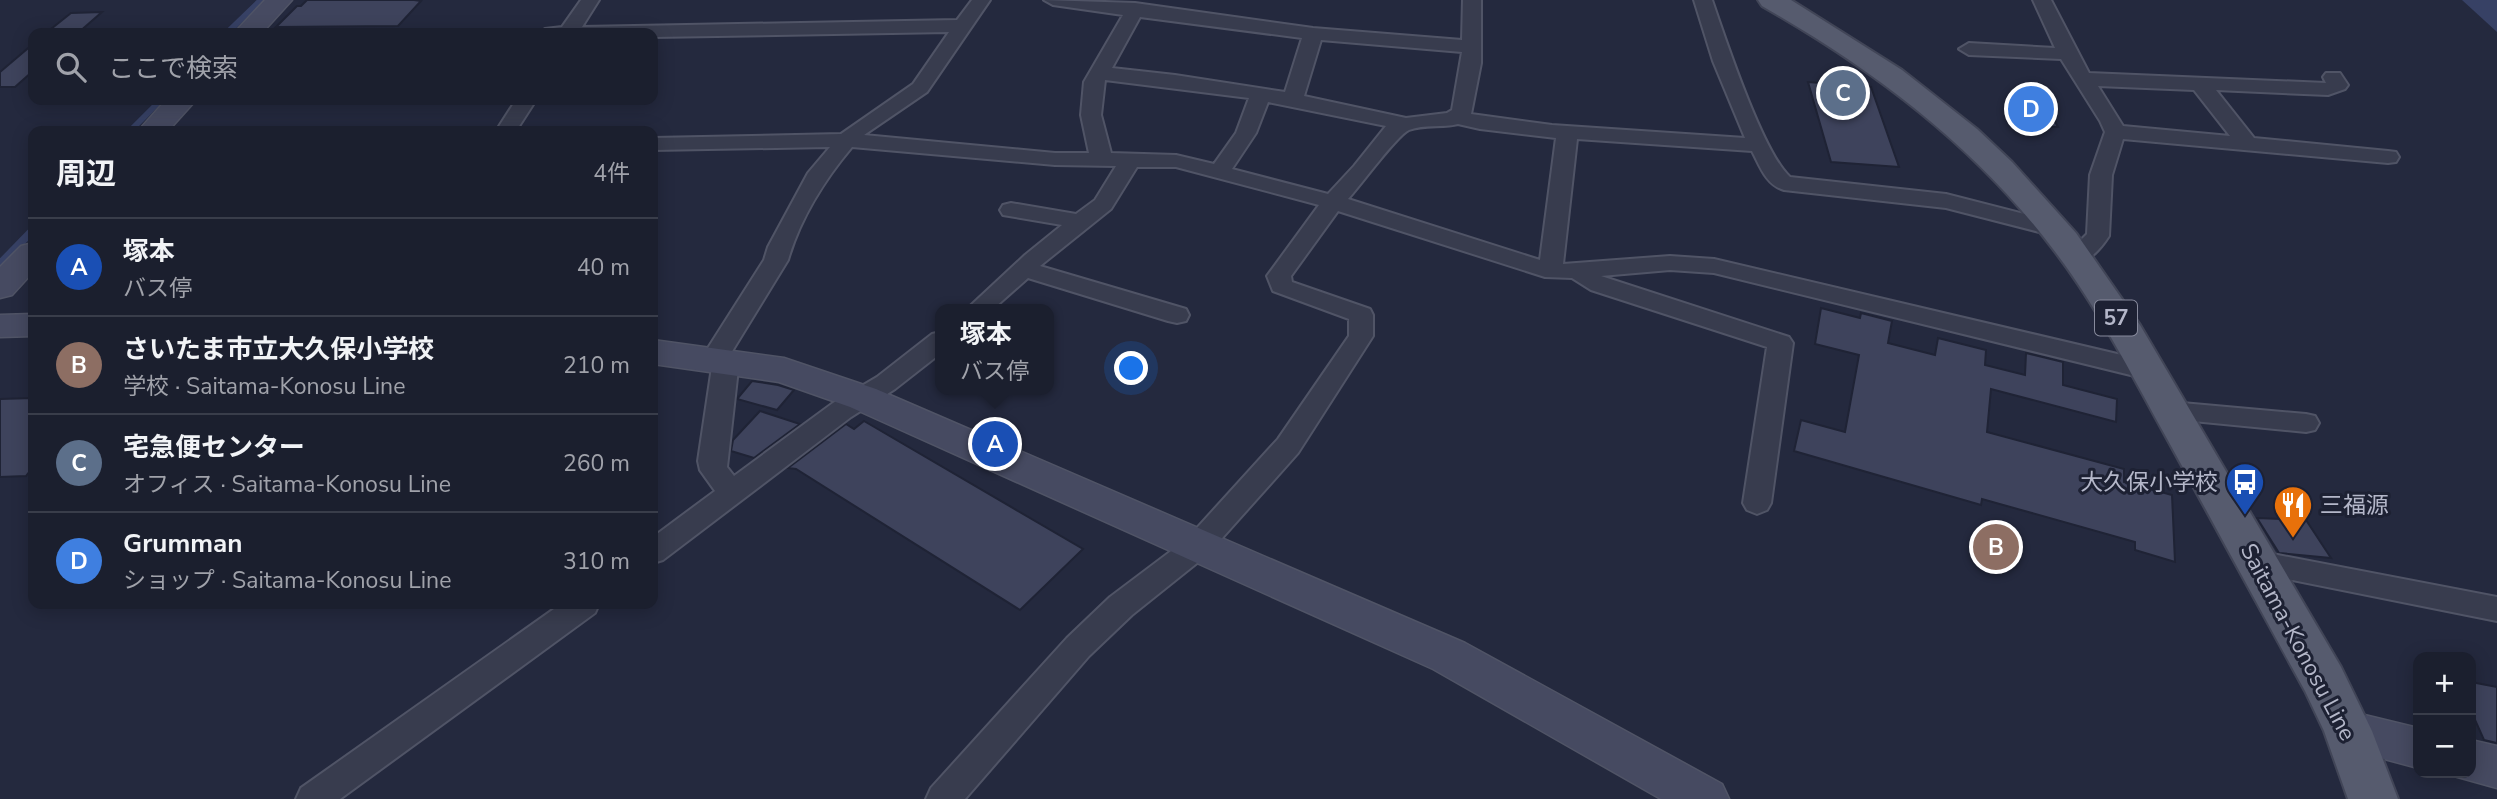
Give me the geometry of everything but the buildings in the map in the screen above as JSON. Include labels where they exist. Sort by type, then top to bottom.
[{"type":"main road","name":"Saitama-Konosu Line","points":[[1771,0],[1850,47],[1934,108],[2005,173],[2066,243],[2147,370],[2324,681],[2348,731],[2373,799]]},
{"type":"street","points":[[252,28],[279,0]]},
{"type":"street","points":[[571,28],[590,0]]},
{"type":"street","points":[[731,492],[714,470],[712,461],[720,360],[776,260],[814,179],[846,140],[920,88],[981,0]]},
{"type":"street","points":[[1053,0],[1135,6],[1313,34],[1471,47]]},
{"type":"street","points":[[1457,117],[1463,110],[1471,47],[1472,0]]},
{"type":"street","points":[[1703,0],[1720,53],[1759,145],[1776,176],[1788,184],[1946,201],[1989,210],[2066,243],[2098,236],[2101,176],[2115,132],[2109,116],[2067,54],[2057,22],[2042,0]]},
{"type":"street","points":[[1102,160],[1091,115],[1091,100],[1097,73],[1135,6]]},
{"type":"street","points":[[658,31],[963,26]]},
{"type":"street","points":[[1293,99],[1313,34]]},
{"type":"street","points":[[1969,48],[2067,54]]},
{"type":"street","points":[[1097,73],[1189,82],[1293,99],[1406,124],[1457,117],[1480,123],[1759,145]]},
{"type":"street","points":[[2083,79],[2328,89],[2339,85],[2333,77]]},
{"type":"street","points":[[2200,83],[2247,144]]},
{"type":"street","points":[[1220,171],[1246,133],[1261,94]]},
{"type":"street","points":[[157,126],[177,105]]},
{"type":"street","points":[[509,126],[523,105]]},
{"type":"street","points":[[943,799],[1078,647],[1121,606],[1197,547],[1288,446],[1330,387],[1361,336],[1361,315],[1281,286],[1279,276],[1333,202],[1368,164],[1388,134],[1406,124]]},
{"type":"street","points":[[1550,271],[1559,216],[1567,131]]},
{"type":"street","points":[[2115,132],[2388,157]]},
{"type":"street","points":[[658,144],[846,140],[1037,158],[1176,161],[1333,202],[1550,271],[1670,263],[1714,266],[2147,370]]},
{"type":"street","points":[[985,304],[1105,202],[1130,160]]},
{"type":"street","points":[[1011,210],[1082,222]]},
{"type":"street","points":[[0,287],[28,258]]},
{"type":"street","points":[[1024,269],[1177,315]]},
{"type":"street","points":[[1578,271],[1598,285],[1780,343],[1756,503]]},
{"type":"street","points":[[0,326],[28,325]]},
{"type":"street","points":[[658,548],[842,410],[886,383],[935,345]]},
{"type":"street","points":[[658,353],[784,370],[863,398],[1450,656],[1705,799]]},
{"type":"street","points":[[2171,411],[2306,423]]},
{"type":"street","points":[[2258,563],[2497,609]]},
{"type":"street","points":[[313,799],[577,609]]},
{"type":"street","points":[[2348,731],[2413,747]]},
{"type":"street","points":[[2476,762],[2497,767]]},
{"type":"water","points":[[2462,0],[2497,0],[2497,32]]},
{"type":"waterway","points":[[232,28],[261,0]]},
{"type":"waterway","points":[[135,126],[156,105]]},
{"type":"waterway","points":[[0,264],[28,235]]},
{"type":"place","name":"宅急便センター","points":[[1843,93]]},
{"type":"place","name":"Grumman","points":[[2031,109]]},
{"type":"place","name":"塚本","points":[[995,444]]},
{"type":"place","name":"大久保小学校","points":[[2245,516]]},
{"type":"place","name":"三福源","points":[[2293,539]]},
{"type":"place","name":"さいたま市立大久保小学校","points":[[1996,547]]}]
